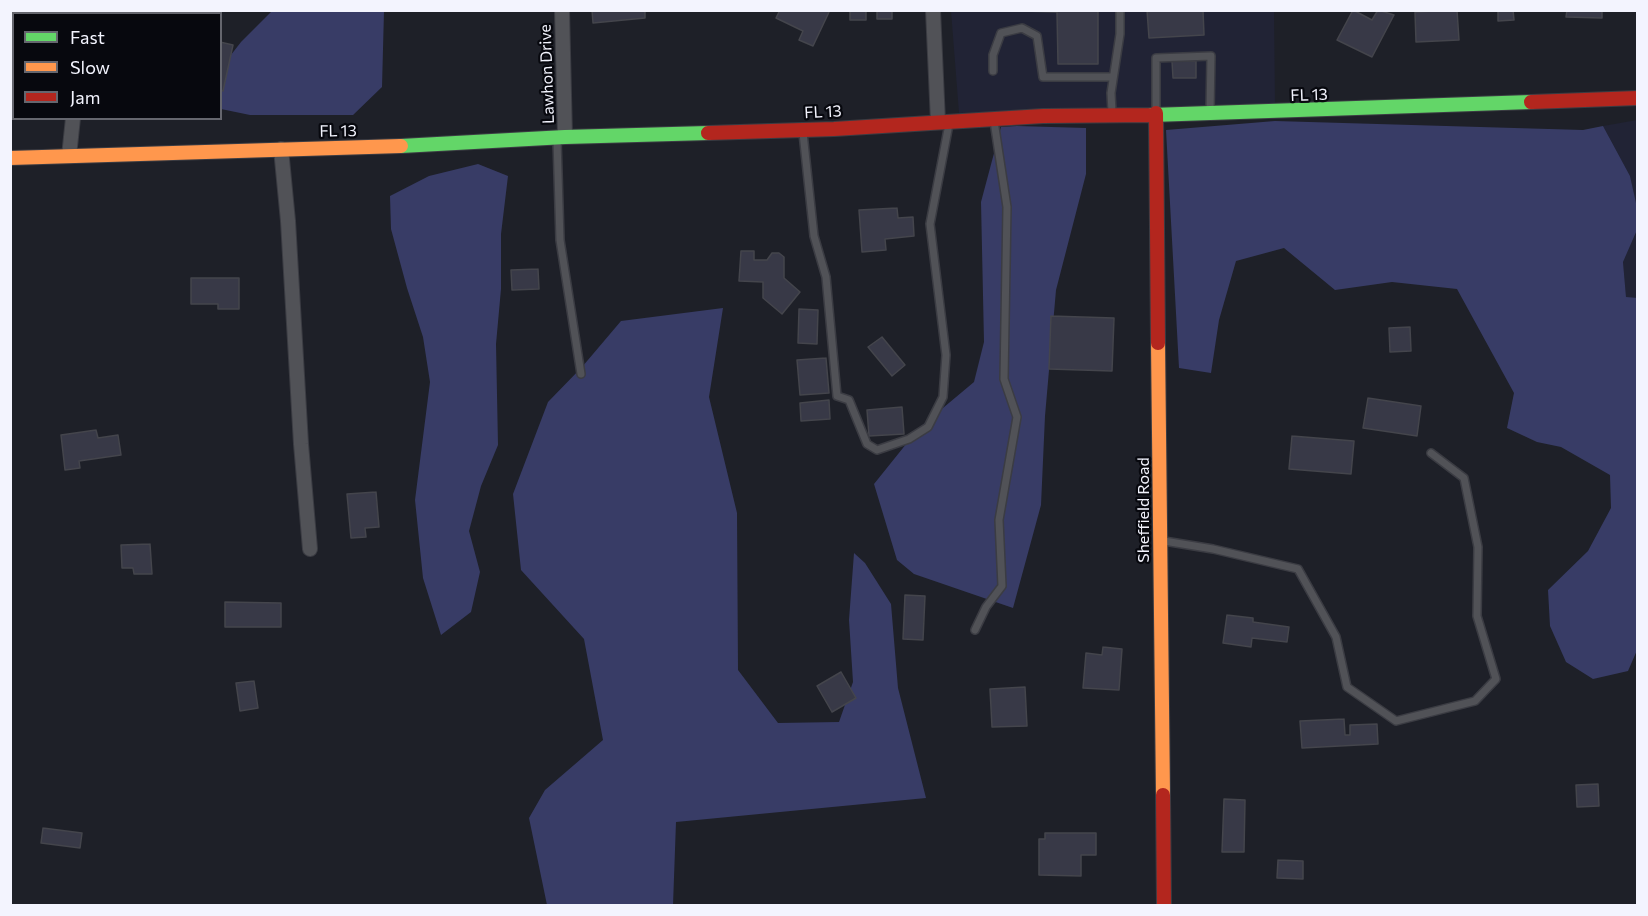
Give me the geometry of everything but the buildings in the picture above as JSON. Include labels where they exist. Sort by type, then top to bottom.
[{"type":"main road","name":"FL 13","points":[[10,158],[281,148],[415,146],[1113,114],[1210,114],[1638,98]]},
{"type":"main road","name":"Sheffield Road","points":[[1156,113],[1164,906]]},
{"type":"street","name":"Lawhon Drive","points":[[561,10],[561,138]]},
{"type":"street","points":[[933,10],[943,122]]},
{"type":"street","points":[[69,156],[73,120]]},
{"type":"street","points":[[281,148],[310,549]]},
{"type":"lane","points":[[1113,114],[1113,77],[1120,10]]},
{"type":"lane","points":[[993,71],[993,55],[1001,33],[1022,28],[1037,36],[1040,43],[1043,77],[1113,77]]},
{"type":"lane","points":[[1156,113],[1156,58],[1211,56],[1210,114]]},
{"type":"lane","points":[[975,630],[986,607],[1002,586],[999,520],[1017,417],[1004,379],[1007,207],[993,119]]},
{"type":"lane","points":[[803,130],[814,236],[826,277],[837,396],[849,400],[867,444],[877,450],[909,439],[928,427],[943,397],[946,355],[930,224],[943,122]]},
{"type":"lane","points":[[561,138],[560,240],[581,374]]},
{"type":"lane","points":[[1161,541],[1213,549],[1298,569],[1336,637],[1347,687],[1396,721],[1475,701],[1496,679],[1477,616],[1478,548],[1464,478],[1431,453]]},
{"type":"shaded area","points":[[272,11],[384,11],[382,87],[353,115],[250,115],[222,109],[222,66],[241,42]]},
{"type":"shaded area","points":[[951,11],[1274,11],[1275,105],[959,113]]},
{"type":"shaded area","points":[[1637,120],[1637,212],[1630,176],[1603,126]]},
{"type":"shaded area","points":[[1275,121],[1583,130],[1603,126],[1630,176],[1638,212],[1637,230],[1623,262],[1626,297],[1638,298],[1638,648],[1628,671],[1593,679],[1566,662],[1550,626],[1548,590],[1588,551],[1611,508],[1610,475],[1561,447],[1537,442],[1507,428],[1514,393],[1457,289],[1392,282],[1335,290],[1284,248],[1236,261],[1219,320],[1211,373],[1179,368],[1166,130]]},
{"type":"shaded area","points":[[1001,127],[1086,128],[1086,174],[1056,290],[1045,416],[1041,505],[1013,608],[914,574],[897,560],[874,484],[919,428],[974,382],[984,342],[981,202]]},
{"type":"shaded area","points":[[478,164],[508,176],[501,234],[501,289],[496,344],[498,445],[481,486],[469,531],[480,572],[471,612],[441,635],[423,578],[415,500],[430,382],[423,337],[391,229],[390,196],[429,176]]},
{"type":"shaded area","points":[[1637,230],[1637,298],[1626,298],[1623,262]]},
{"type":"shaded area","points":[[723,308],[709,397],[737,513],[738,670],[778,723],[839,722],[853,682],[849,620],[854,553],[865,563],[891,604],[898,688],[926,798],[676,822],[673,905],[547,905],[529,818],[545,790],[603,740],[584,639],[521,570],[513,494],[548,402],[582,367],[621,321]]},
{"type":"traffic: fast","points":[[1152,115],[1531,102]]},
{"type":"traffic: fast","points":[[401,146],[565,137],[708,133]]},
{"type":"traffic: slow","points":[[10,158],[401,146]]},
{"type":"traffic: slow","points":[[1158,343],[1163,795]]},
{"type":"traffic: jam","points":[[1531,102],[1638,98]]},
{"type":"traffic: jam","points":[[1156,113],[1158,343]]},
{"type":"traffic: jam","points":[[708,133],[834,129],[1043,116],[1152,115]]},
{"type":"traffic: jam","points":[[1163,795],[1164,906]]}]
